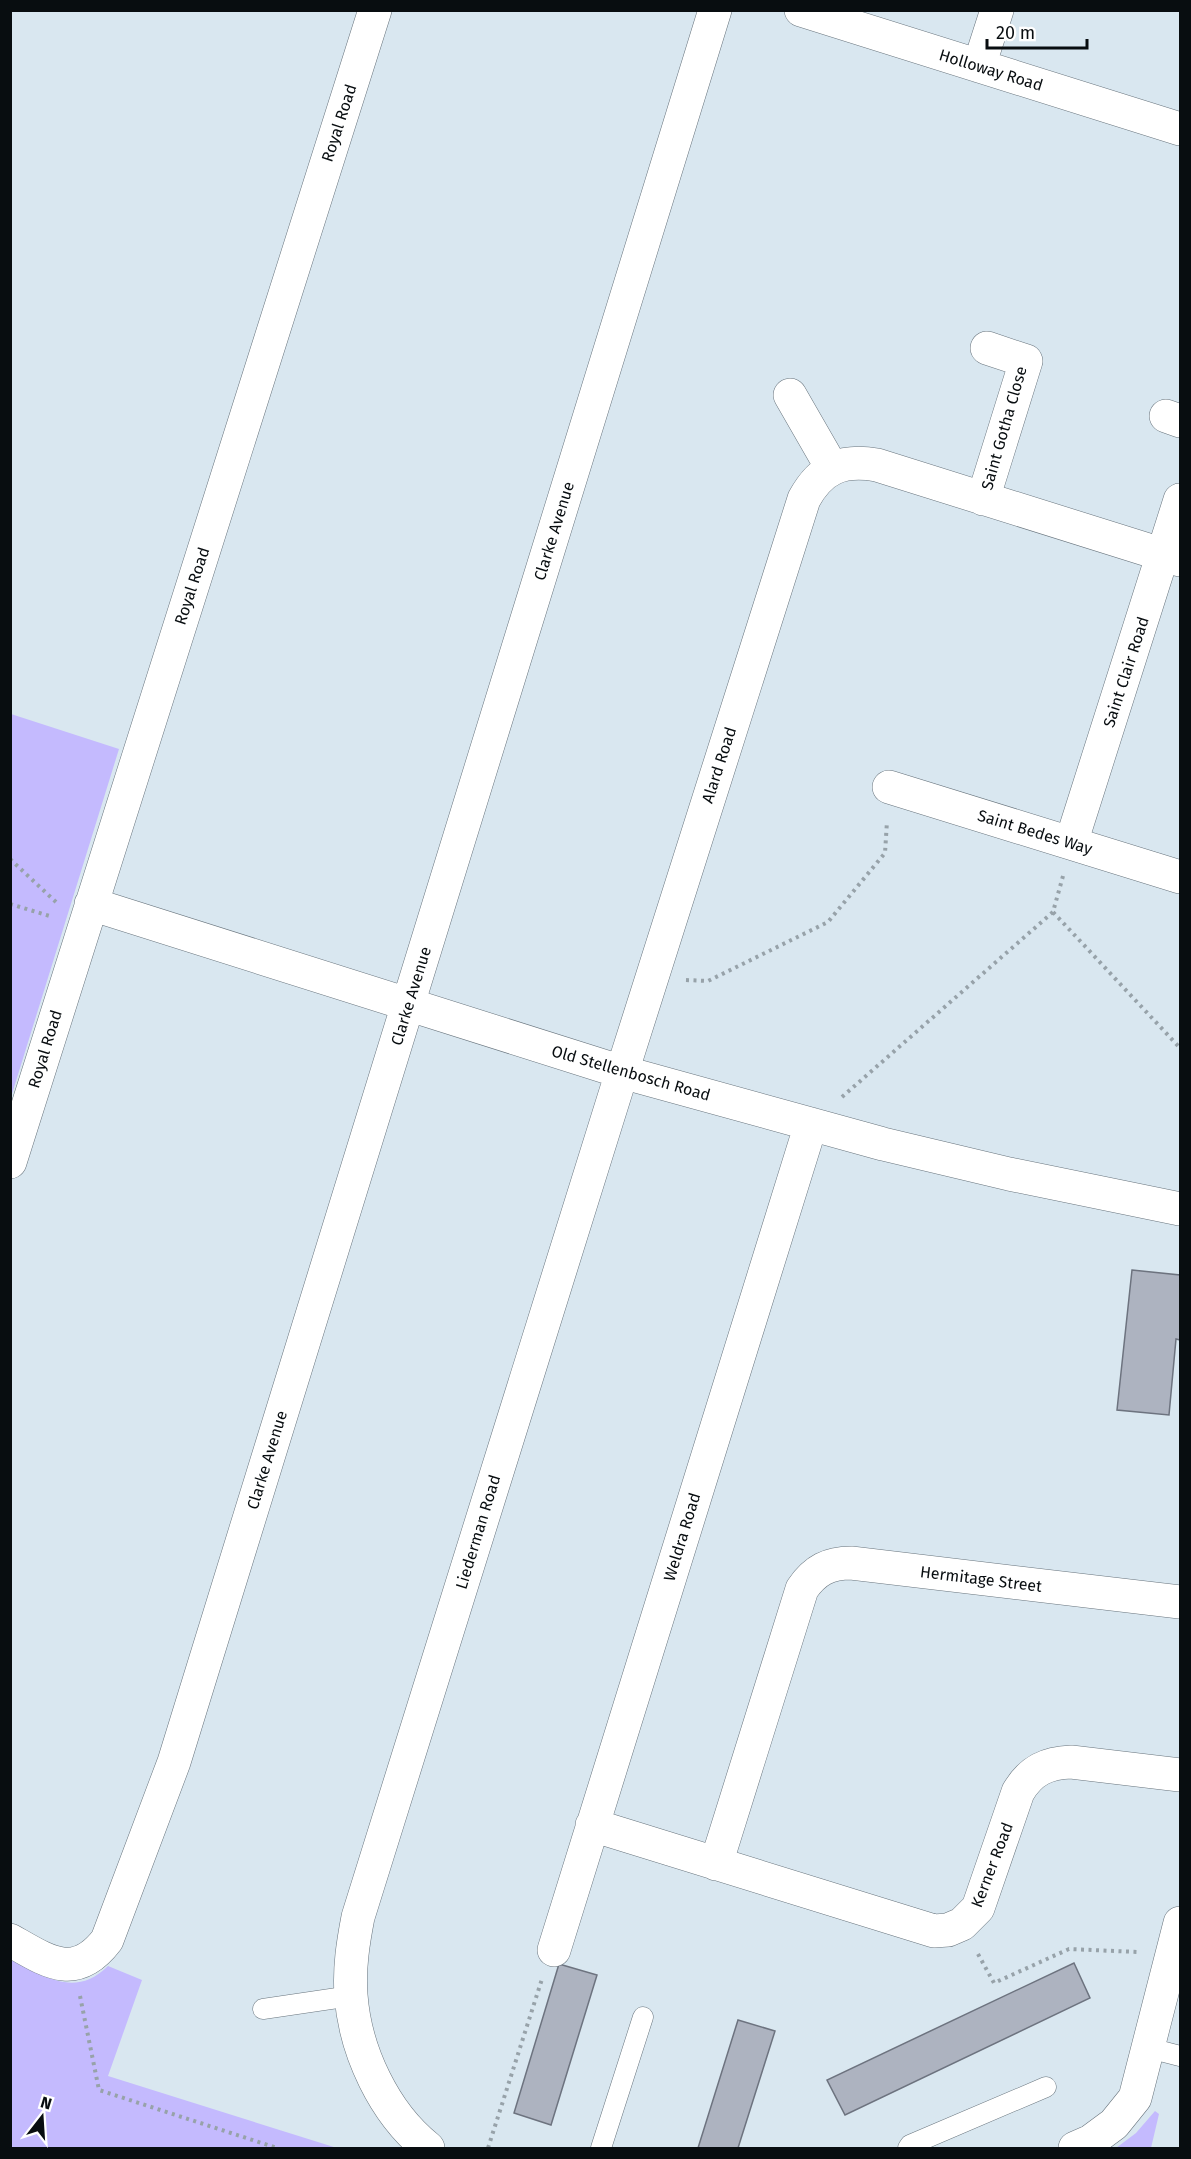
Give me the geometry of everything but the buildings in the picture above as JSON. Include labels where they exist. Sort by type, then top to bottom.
[{"type":"street","name":"Royal Road","points":[[10,1162],[80,916],[375,10]]},
{"type":"street","name":"Clarke Avenue","points":[[77,1963],[89,1958],[107,1940],[174,1762],[715,10]]},
{"type":"street","name":"Holloway Road","points":[[801,10],[1180,129]]},
{"type":"street","points":[[979,66],[997,10]]},
{"type":"street","name":"Saint Gotha Close","points":[[983,499],[1026,361],[987,348]]},
{"type":"street","points":[[790,395],[832,468]]},
{"type":"street","name":"Alard Road","points":[[622,1072],[804,499],[810,487],[820,476],[846,463],[862,462],[877,465],[1172,558]]},
{"type":"street","name":"Saint Clair Road","points":[[1071,843],[1172,558],[1180,500]]},
{"type":"street","name":"Saint Bedes Way","points":[[889,787],[1180,877]]},
{"type":"street","name":"Old Stellenbosch Road","points":[[80,916],[408,1004],[622,1072],[811,1124],[1009,1174],[1180,1209]]},
{"type":"street","name":"Liederman Road","points":[[428,2148],[402,2122],[372,2074],[357,2031],[351,1996],[353,1943],[358,1917],[622,1072]]},
{"type":"street","name":"Weldra Road","points":[[554,1950],[811,1124]]},
{"type":"street","name":"Hermitage Street","points":[[716,1864],[802,1589],[817,1572],[827,1566],[844,1563],[1180,1602]]},
{"type":"street","name":"Kerner Road","points":[[592,1825],[920,1928],[941,1930],[962,1924],[971,1917],[983,1897],[1018,1792],[1031,1774],[1056,1762],[1071,1762],[1180,1775]]},
{"type":"street","points":[[1075,2148],[1114,2124],[1135,2098],[1178,1937]]},
{"type":"street","points":[[10,1940],[54,1963],[65,1965],[77,1963]]},
{"type":"lane","points":[[263,2009],[351,1996]]},
{"type":"lane","points":[[601,2148],[643,2017]]},
{"type":"lane","points":[[1149,2048],[1180,2056]]},
{"type":"lane","points":[[908,2148],[910,2145],[1046,2087]]},
{"type":"path","points":[[652,978],[708,981],[828,922],[885,853],[889,787]]},
{"type":"path","points":[[811,1124],[1053,912],[1071,843]]},
{"type":"path","points":[[10,859],[62,908],[80,916]]},
{"type":"path","points":[[10,904],[80,916]]},
{"type":"path","points":[[1053,912],[1180,1048]]},
{"type":"path","points":[[962,1924],[994,1983],[1069,1949],[1140,1952],[1178,1937]]},
{"type":"path","points":[[488,2148],[545,1969],[554,1950]]},
{"type":"path","points":[[77,1963],[80,1996],[99,2090],[277,2148]]},
{"type":"shaded area","points":[[10,714],[119,749],[11,1097]]},
{"type":"shaded area","points":[[10,1958],[47,1977],[71,1983],[95,1976],[108,1966],[142,1980],[108,2076],[337,2148],[11,2148]]},
{"type":"shaded area","points":[[1155,2111],[1159,2114],[1151,2148],[1116,2148],[1136,2133]]}]
